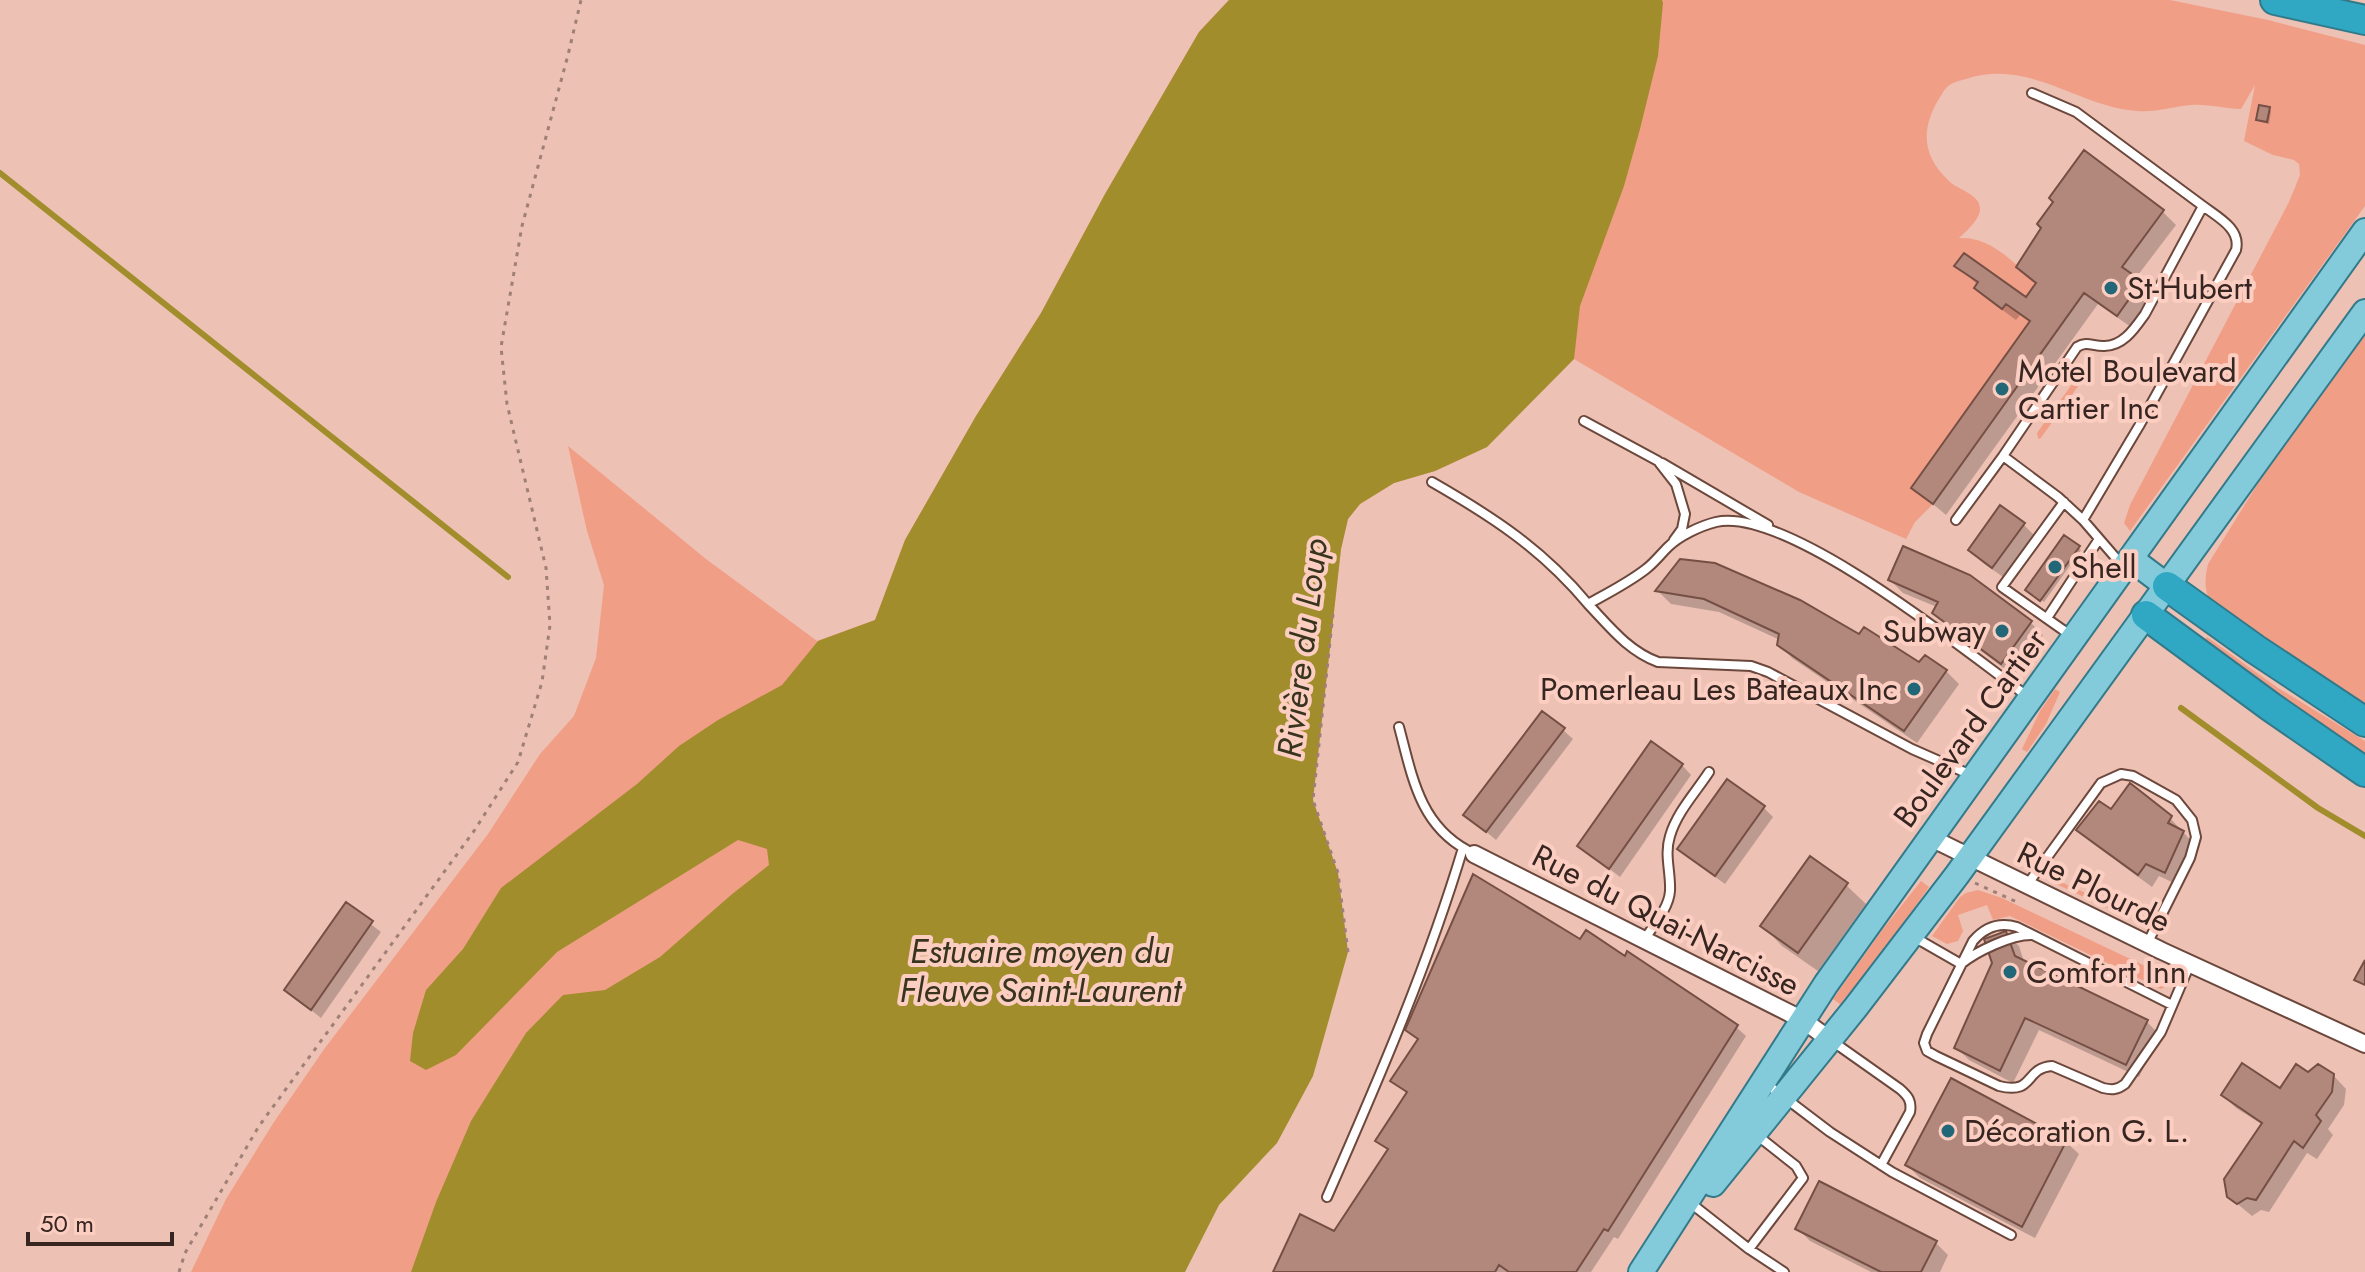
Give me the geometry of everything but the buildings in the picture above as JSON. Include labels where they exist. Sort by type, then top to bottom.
[{"type":"highway","points":[[2275,0],[2365,21]]},
{"type":"highway","points":[[2167,586],[2365,722]]},
{"type":"highway","points":[[2146,615],[2365,772]]},
{"type":"main road","name":"Boulevard Cartier","points":[[1641,1272],[1746,1127],[1763,1082],[1826,984],[2365,231]]},
{"type":"main road","name":"Boulevard Cartier","points":[[1746,1127],[1784,1097],[1911,935],[2365,312]]},
{"type":"main road","points":[[2122,571],[2167,586]]},
{"type":"main road","points":[[2122,571],[2146,615]]},
{"type":"street","name":"Rue Plourde","points":[[1931,838],[2147,944],[2365,1044]]},
{"type":"street","name":"Rue du Quai-Narcisse","points":[[1469,851],[1803,1020],[1830,1040]]},
{"type":"lane","points":[[2032,93],[2076,112],[2203,206],[2235,232],[2238,239],[2236,250],[2139,426],[2083,520]]},
{"type":"lane","points":[[1956,520],[2077,347],[2082,343],[2113,345],[2134,329],[2203,206]]},
{"type":"lane","points":[[1584,421],[1816,550],[1952,640],[2031,699]]},
{"type":"lane","points":[[2003,456],[2083,520],[2122,571]]},
{"type":"lane","points":[[1588,604],[1627,583],[1650,566],[1682,529],[1685,514],[1676,484],[1658,461]]},
{"type":"lane","points":[[1432,482],[1483,511],[1536,550],[1562,573],[1622,640],[1643,657],[1658,662],[1751,666],[1768,672],[1912,749],[1975,777]]},
{"type":"lane","points":[[2064,502],[2002,587],[2074,638]]},
{"type":"lane","points":[[1671,544],[1717,522],[1740,521],[1778,531]]},
{"type":"lane","points":[[2047,618],[2099,539]]},
{"type":"lane","points":[[1327,1197],[1394,1041],[1469,851],[1441,832],[1428,814],[1399,727]]},
{"type":"lane","points":[[1644,941],[1667,904],[1670,893],[1667,849],[1671,832],[1709,772]]},
{"type":"lane","points":[[2026,886],[2101,783],[2121,774],[2133,776],[2176,800],[2192,820],[2196,837],[2179,882],[2147,944]]},
{"type":"lane","points":[[2172,1005],[2008,924],[1985,930],[1973,941],[1924,1043],[1927,1051],[2010,1089],[2024,1086],[2037,1071],[2052,1066],[2103,1088],[2119,1088],[2161,1032],[2190,964]]},
{"type":"lane","points":[[1911,935],[1961,964]]},
{"type":"lane","points":[[1961,964],[2002,943],[2032,935]]},
{"type":"lane","points":[[1830,1040],[1900,1089],[1912,1104],[1881,1165]]},
{"type":"lane","points":[[1763,1082],[1881,1165],[2011,1235]]},
{"type":"lane","points":[[1746,1127],[1796,1166],[1803,1178],[1749,1249]]},
{"type":"lane","points":[[1691,1203],[1784,1272]]},
{"type":"path","points":[[179,1272],[185,1253],[259,1126],[474,831],[518,762],[542,682],[550,625],[546,568],[507,404],[501,347],[522,226],[581,0]]},
{"type":"path","points":[[1333,614],[1313,800],[1338,873],[1348,952]]},
{"type":"shaded area","points":[[1229,0],[1303,223],[490,1272],[191,1272],[226,1199],[274,1122],[325,1048],[488,834],[540,754],[574,716],[596,658],[604,585],[587,531],[568,446],[706,559],[817,641],[875,620],[905,540],[976,416],[1041,313],[1105,194],[1199,32]]},
{"type":"shaded area","points":[[1448,0],[2170,0],[2268,20],[2365,45],[2365,206],[2130,531],[2124,523],[2130,505],[2289,202],[2300,175],[2299,164],[2244,141],[2255,85],[2241,109],[2192,105],[2144,111],[2115,108],[2032,79],[2011,75],[1989,74],[1952,84],[1944,90],[1930,117],[1927,139],[1933,161],[1940,171],[1979,204],[1978,217],[1959,238],[1992,246],[2036,283],[2026,297],[1965,253],[1955,266],[1978,282],[1974,288],[2002,309],[2006,304],[2030,321],[1911,488],[1933,504],[1915,522],[1906,539],[1799,492],[1574,359],[1487,447],[1435,471],[1394,483],[1360,504],[1348,519],[1341,549],[1325,691],[1304,734]]},
{"type":"shaded area","points":[[2365,328],[2365,706],[2214,608],[2208,597],[2206,582],[2208,564],[2280,448]]},
{"type":"shaded area","points":[[2089,364],[2092,367],[2038,438],[2037,433]]},
{"type":"shaded area","points":[[2207,637],[2278,688],[2365,741],[2365,760],[2204,641]]},
{"type":"shaded area","points":[[2055,689],[2060,692],[2046,724],[2027,752],[2022,749],[2040,711]]},
{"type":"shaded area","points":[[2054,879],[2123,911],[2118,913],[2054,883]]},
{"type":"shaded area","points":[[1921,881],[1929,887],[1866,976],[1841,1005],[1833,999]]},
{"type":"shaded area","points":[[1978,890],[2002,898],[2166,976],[2167,986],[2161,989],[2010,916],[1993,920],[1987,905],[1958,915],[1963,931],[1958,941],[1947,944],[1932,936],[1960,897]]},
{"type":"water","name":"Estuaire moyen du Fleuve Saint-Laurent","points":[[1229,0],[1662,0],[1663,3],[1658,56],[1640,129],[1624,186],[1580,306],[1574,359],[1487,447],[1435,471],[1394,483],[1360,504],[1348,519],[1341,549],[1313,800],[1338,873],[1348,952],[1313,1076],[1277,1143],[1219,1205],[1185,1272],[411,1272],[436,1202],[471,1121],[526,1033],[563,995],[605,990],[660,957],[769,865],[767,849],[738,840],[557,952],[456,1055],[426,1070],[410,1061],[413,1033],[426,990],[463,949],[501,888],[637,784],[679,746],[718,720],[782,685],[818,641],[875,620],[905,540],[976,416],[1041,313],[1105,194],[1199,32]]},
{"type":"waterway","points":[[0,173],[508,577]]},
{"type":"waterway","points":[[2181,708],[2318,808],[2365,836]]},
{"type":"place","name":"St-Hubert","points":[[2111,288]]},
{"type":"place","name":"Motel Boulevard Cartier Inc","points":[[2002,389]]},
{"type":"place","name":"Shell","points":[[2055,567]]},
{"type":"place","name":"Subway","points":[[2002,631]]},
{"type":"place","name":"Pomerleau Les Bateaux Inc","points":[[1914,689]]},
{"type":"place","name":"Comfort Inn","points":[[2010,972]]},
{"type":"place","name":"Décoration G. L.","points":[[1948,1131]]},
{"type":"water label","name":"Rivière du Loup","points":[[1302,648]]}]
